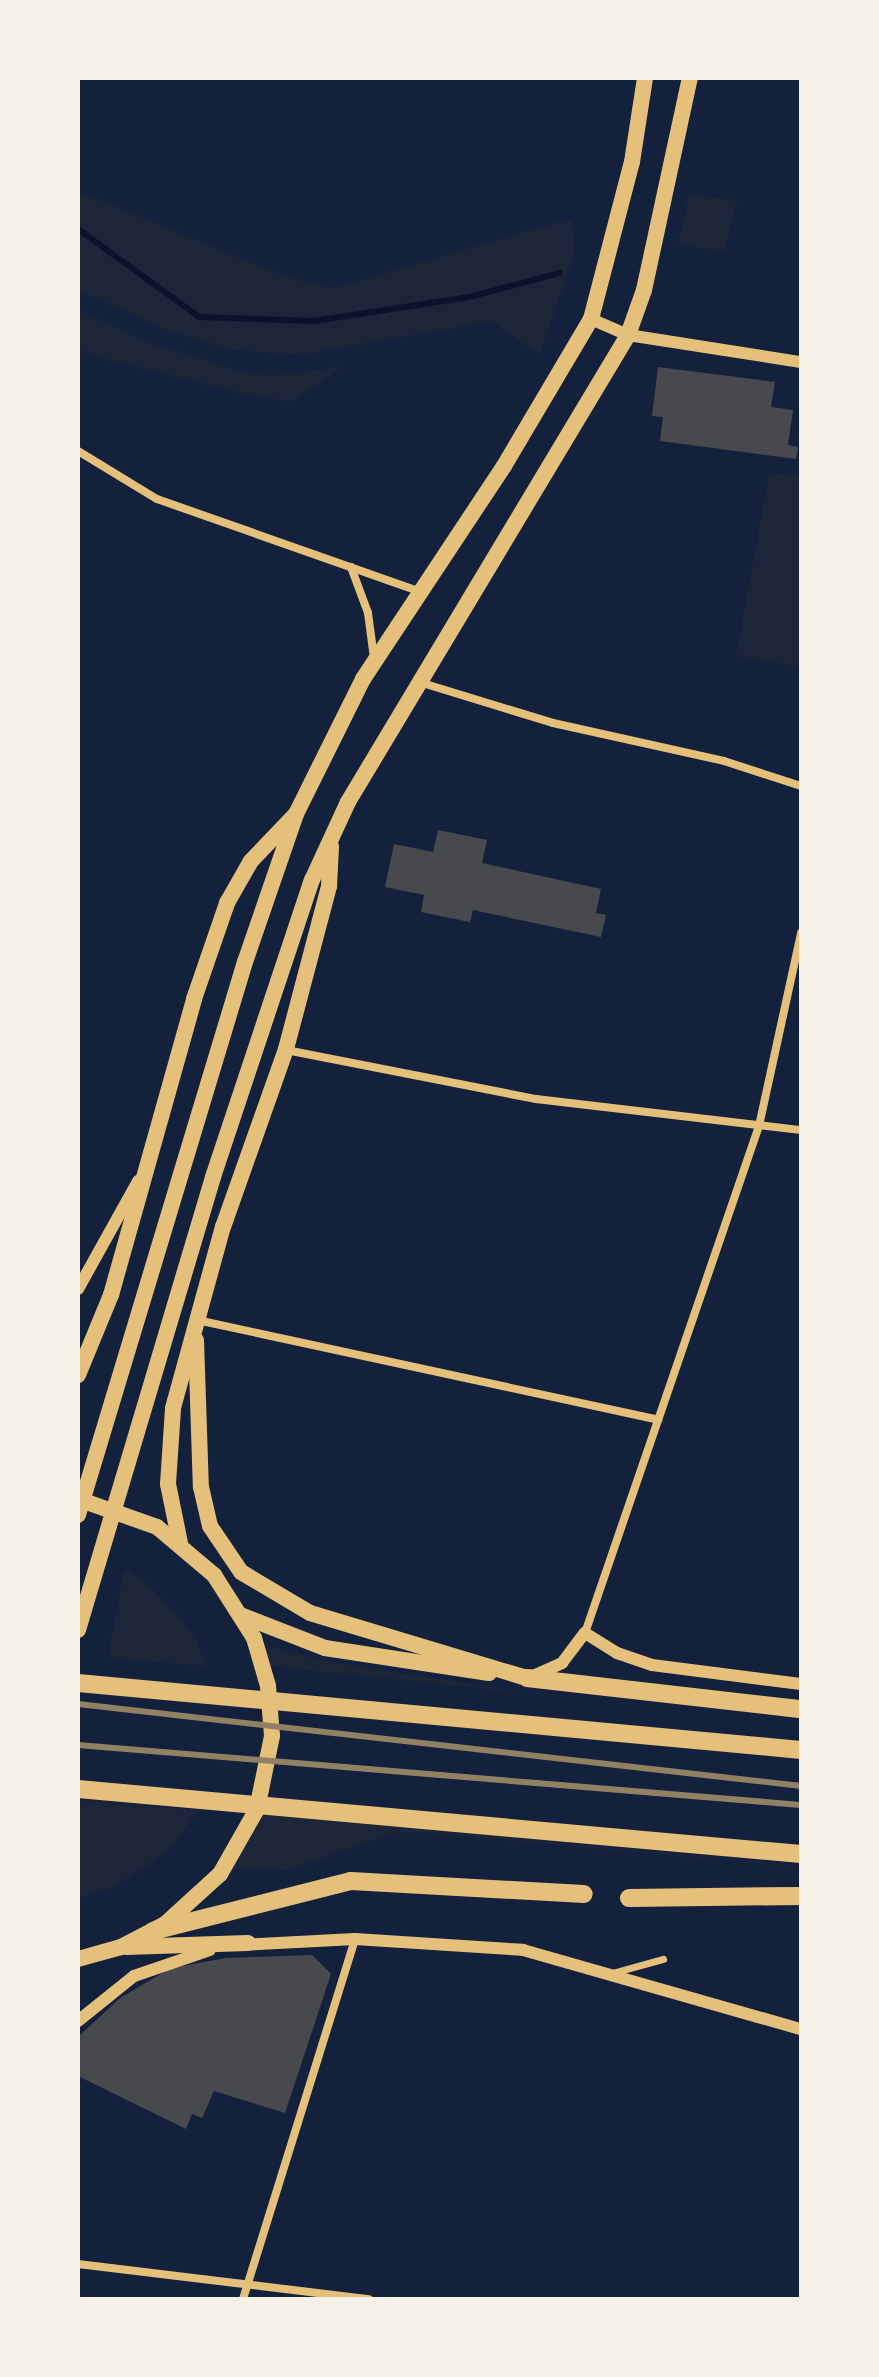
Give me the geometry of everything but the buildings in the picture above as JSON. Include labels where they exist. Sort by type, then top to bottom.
[{"type":"highway","points":[[527,1678],[801,1709]]},
{"type":"highway","points":[[78,1683],[801,1750]]},
{"type":"highway","points":[[78,1789],[801,1854]]},
{"type":"highway","points":[[153,1931],[351,1881],[584,1894]]},
{"type":"highway","points":[[629,1898],[801,1896]]},
{"type":"main road","points":[[78,1515],[245,962],[296,814],[374,662],[591,319],[632,162],[645,78]]},
{"type":"main road","points":[[78,1630],[277,972],[331,836],[418,682],[491,568],[628,335],[644,290],[690,78]]},
{"type":"main road","points":[[78,1375],[111,1295],[145,1168],[227,903],[251,861],[296,814]]},
{"type":"main road","points":[[174,1539],[168,1484],[168,1443],[196,1320],[223,1227],[286,1049],[329,886],[331,836]]},
{"type":"main road","points":[[196,1320],[201,1487],[210,1526],[241,1572],[310,1613],[527,1678]]},
{"type":"main road","points":[[78,1499],[135,1516],[174,1539],[214,1575],[252,1634],[268,1686],[269,1764],[257,1809],[220,1874],[185,1909],[153,1931],[121,1947],[78,1959]]},
{"type":"main road","points":[[243,1616],[335,1650],[527,1678]]},
{"type":"main road","points":[[121,1947],[248,1943]]},
{"type":"main road","points":[[78,1966],[97,1955]]},
{"type":"street","points":[[591,319],[628,335],[800,363]]},
{"type":"street","points":[[78,451],[157,499],[421,592]]},
{"type":"street","points":[[351,567],[368,613],[374,662]]},
{"type":"street","points":[[418,682],[553,723],[724,761],[801,786]]},
{"type":"street","points":[[527,1678],[562,1663],[585,1633],[759,1126],[801,933]]},
{"type":"street","points":[[286,1049],[536,1099],[801,1130]]},
{"type":"street","points":[[78,1289],[145,1168]]},
{"type":"street","points":[[196,1320],[658,1420]]},
{"type":"street","points":[[585,1633],[617,1653],[652,1665],[801,1684]]},
{"type":"street","points":[[243,2299],[355,1939]]},
{"type":"street","points":[[78,2021],[112,1991],[164,1962],[248,1943],[355,1939],[511,1949],[612,1973],[801,2029]]},
{"type":"street","points":[[612,1973],[663,1959]]},
{"type":"street","points":[[78,2264],[249,2281],[369,2299]]},
{"type":"shaded area","points":[[78,191],[289,278],[334,288],[572,218],[575,251],[540,355],[492,321],[300,355],[234,350],[171,332],[78,290]]},
{"type":"shaded area","points":[[689,194],[737,201],[725,251],[678,245]]},
{"type":"shaded area","points":[[78,310],[149,343],[243,372],[274,376],[344,366],[291,402],[246,394],[90,355],[78,348]]},
{"type":"shaded area","points":[[769,473],[801,476],[801,667],[736,656]]},
{"type":"shaded area","points":[[124,1569],[150,1586],[194,1635],[207,1666],[108,1658]]},
{"type":"shaded area","points":[[257,1642],[319,1660],[529,1693],[266,1666]]},
{"type":"shaded area","points":[[78,1800],[199,1810],[170,1848],[143,1869],[108,1889],[78,1899]]},
{"type":"shaded area","points":[[259,1814],[801,1867],[417,1832],[394,1833],[288,1870],[232,1869]]},
{"type":"waterway","points":[[78,229],[199,317],[314,321],[469,297],[560,273]]},
{"type":"railway","points":[[78,1704],[801,1786]]},
{"type":"railway","points":[[78,1745],[801,1805]]}]
